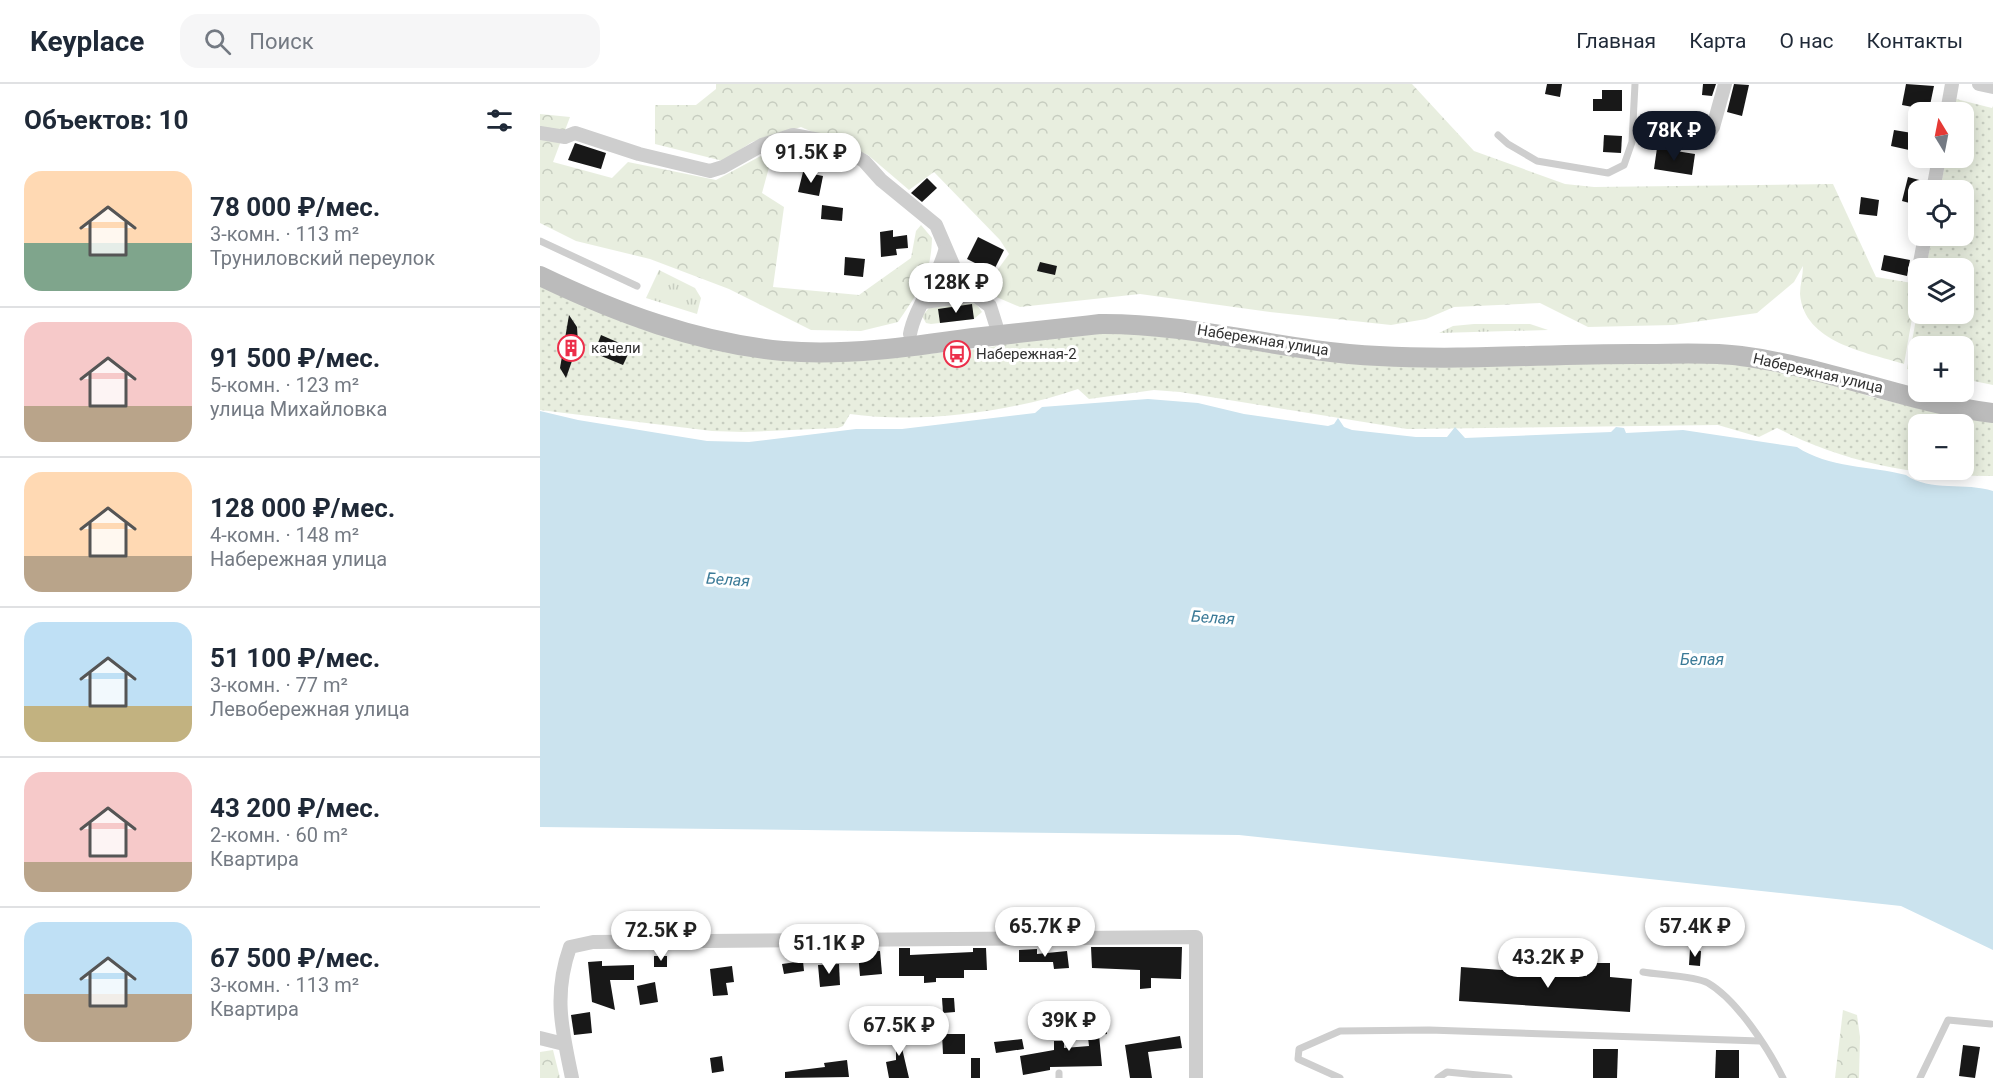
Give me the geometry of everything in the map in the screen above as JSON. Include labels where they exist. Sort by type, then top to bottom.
[{"type":"street","points":[[1692,130],[1706,137],[1713,127],[1725,84]]},
{"type":"street","points":[[1949,102],[1952,84]]},
{"type":"street","points":[[1979,84],[1993,87]]},
{"type":"street","points":[[540,133],[565,137],[574,133],[639,154],[710,171],[723,167],[762,145],[793,135],[830,142],[864,160],[881,180],[936,225],[945,251],[975,295],[990,306],[996,325]]},
{"type":"street","points":[[910,334],[912,321],[939,272],[945,251]]},
{"type":"street","name":"Набережная улица","points":[[540,261],[628,300],[678,319],[757,335],[832,339],[1130,315],[1214,322],[1304,336],[1380,344],[1732,344],[1791,352],[1908,383]]},
{"type":"street","name":"Набережная улица","points":[[540,276],[628,300],[674,330],[724,342],[800,352],[864,351],[1100,324],[1129,324],[1192,329],[1299,347],[1380,356],[1719,354],[1791,364],[1947,404],[1993,412]]},
{"type":"street","points":[[924,302],[975,295]]},
{"type":"street","points":[[1974,398],[1993,402]]},
{"type":"street","points":[[572,1078],[564,1044],[559,993],[563,966],[570,947],[593,942],[1196,937],[1196,1078]]},
{"type":"street","points":[[540,1038],[564,1044]]},
{"type":"lane","points":[[1498,135],[1536,161],[1608,173],[1624,165],[1632,142],[1635,84]]},
{"type":"lane","points":[[540,241],[628,300]]},
{"type":"lane","points":[[1643,972],[1707,982],[1734,1005],[1784,1078]]},
{"type":"lane","points":[[1920,1078],[1948,1020],[1991,1024]]},
{"type":"lane","points":[[1340,1078],[1298,1059],[1299,1049],[1340,1031],[1429,1030],[1760,1041]]},
{"type":"lane","points":[[1437,1078],[1447,1072],[1509,1078]]},
{"type":"green space","points":[[716,84],[1412,84],[1474,151],[1565,184],[1594,187],[1833,184],[1876,277],[1908,282],[1908,324],[1911,324],[1904,364],[1839,343],[1825,335],[1813,324],[1804,311],[1800,294],[1803,266],[1794,282],[1757,313],[1673,325],[1588,327],[1540,303],[1454,307],[1426,319],[1391,325],[1270,312],[1140,294],[1020,307],[987,293],[967,276],[968,271],[991,279],[1009,254],[1000,240],[934,172],[909,190],[868,155],[801,127],[752,142],[723,161],[655,144],[655,105],[696,105],[716,89]]},
{"type":"green space","points":[[1974,104],[1992,108],[1993,106],[1993,385],[1974,381],[1974,336],[1913,336],[1915,324],[1974,324],[1974,258],[1928,258],[1930,246],[1974,246],[1974,180],[1942,180],[1944,168],[1974,168]]},
{"type":"green space","points":[[540,114],[570,117],[553,162],[612,178],[628,162],[716,180],[774,149],[762,193],[784,207],[773,287],[859,295],[911,258],[916,231],[921,225],[932,238],[929,263],[922,283],[898,322],[861,331],[811,330],[729,289],[650,259],[576,241],[540,223]]},
{"type":"green space","points":[[659,270],[695,288],[701,298],[697,314],[646,298]]},
{"type":"green space","points":[[947,275],[961,288],[959,293],[938,295],[935,292],[943,276]]},
{"type":"green space","points":[[540,284],[672,336],[926,354],[987,348],[1014,342],[1129,331],[1262,348],[1717,361],[1840,382],[1868,396],[1953,414],[1908,414],[1908,470],[1855,459],[1802,440],[1777,428],[1759,437],[1718,425],[1407,429],[1180,392],[1154,390],[1089,399],[1078,389],[995,410],[936,417],[877,417],[850,414],[843,426],[838,428],[712,431],[540,410]]},
{"type":"green space","points":[[972,303],[977,305],[982,312],[974,319],[931,324],[926,323],[922,316],[929,308]]},
{"type":"green space","points":[[1530,324],[1548,330],[1439,333],[1453,326]]},
{"type":"green space","points":[[1974,417],[1993,420],[1993,476],[1974,476]]},
{"type":"green space","points":[[1843,1010],[1857,1015],[1860,1037],[1859,1078],[1835,1078]]},
{"type":"green space","points":[[553,1050],[560,1078],[540,1078],[540,1052]]},
{"type":"water","name":"Белая","points":[[1148,399],[1198,403],[1244,414],[1328,426],[1334,424],[1338,418],[1344,427],[1352,430],[1416,437],[1447,437],[1455,427],[1465,438],[1611,432],[1616,427],[1624,428],[1626,433],[1683,430],[1797,447],[1822,459],[1906,475],[1908,480],[1993,491],[1993,950],[1901,906],[1239,835],[540,827],[540,411],[578,420],[707,441],[749,442],[856,429],[902,429],[1035,413],[1042,407]]},
{"type":"building","points":[[1547,84],[1562,84],[1560,97],[1545,94]]},
{"type":"building","points":[[1703,84],[1716,84],[1712,96],[1702,95]]},
{"type":"building","points":[[1734,84],[1749,85],[1742,116],[1727,112]]},
{"type":"building","points":[[1906,84],[1934,86],[1931,102],[1908,102],[1908,106],[1902,105]]},
{"type":"building","points":[[1602,90],[1622,90],[1622,111],[1593,111],[1593,99],[1602,99]]},
{"type":"building","points":[[1894,130],[1908,132],[1908,150],[1891,146]]},
{"type":"building","points":[[1604,135],[1622,136],[1621,153],[1603,152]]},
{"type":"building","points":[[575,143],[606,153],[601,169],[568,160]]},
{"type":"building","points":[[1657,148],[1695,154],[1692,175],[1654,169]]},
{"type":"building","points":[[803,172],[823,176],[819,196],[798,192]]},
{"type":"building","points":[[1908,177],[1919,180],[1908,180],[1908,203],[1902,201]]},
{"type":"building","points":[[927,178],[937,188],[922,202],[911,193]]},
{"type":"building","points":[[1861,197],[1879,200],[1877,216],[1859,214]]},
{"type":"building","points":[[822,205],[843,208],[842,221],[821,219]]},
{"type":"building","points":[[893,230],[893,237],[907,235],[908,248],[896,249],[897,255],[881,257],[880,232]]},
{"type":"building","points":[[978,237],[1004,250],[993,272],[967,259]]},
{"type":"building","points":[[1884,255],[1908,260],[1907,276],[1881,270]]},
{"type":"building","points":[[845,257],[865,259],[863,277],[844,275]]},
{"type":"building","points":[[1040,262],[1057,266],[1055,275],[1037,271]]},
{"type":"building","points":[[972,304],[974,319],[940,323],[938,309]]},
{"type":"building","name":"качели","points":[[569,315],[577,327],[578,344],[566,378],[560,368]]},
{"type":"building","points":[[601,335],[631,348],[623,365],[594,353]]},
{"type":"building","points":[[1091,947],[1182,947],[1181,979],[1151,978],[1151,988],[1140,989],[1140,970],[1092,968]]},
{"type":"building","points":[[899,948],[910,948],[910,955],[973,952],[973,948],[986,948],[987,970],[964,970],[964,978],[936,978],[936,982],[924,983],[924,976],[899,976]]},
{"type":"building","points":[[1037,949],[1037,954],[1067,951],[1069,968],[1054,969],[1053,962],[1019,962],[1019,950]]},
{"type":"building","points":[[1690,949],[1701,951],[1700,966],[1689,965]]},
{"type":"building","points":[[880,951],[882,974],[860,976],[858,952]]},
{"type":"building","points":[[654,956],[667,956],[667,967],[654,967]]},
{"type":"building","points":[[602,961],[602,966],[634,965],[634,980],[610,980],[615,1010],[592,1002],[588,962]]},
{"type":"building","points":[[803,961],[804,971],[784,974],[782,964]]},
{"type":"building","points":[[1587,963],[1610,963],[1610,977],[1632,979],[1630,1012],[1459,1001],[1461,967],[1587,976]]},
{"type":"building","points":[[839,964],[840,985],[820,987],[818,965]]},
{"type":"building","points":[[732,966],[734,982],[726,983],[728,995],[713,996],[710,969]]},
{"type":"building","points":[[655,982],[658,1002],[640,1005],[637,986]]},
{"type":"building","points":[[942,998],[954,998],[955,1012],[943,1013]]},
{"type":"building","points":[[590,1012],[592,1033],[574,1035],[571,1015]]},
{"type":"building","points":[[1106,1018],[1107,1034],[1099,1035],[1102,1066],[1050,1067],[1050,1070],[1023,1075],[1020,1056],[1054,1050],[1054,1041],[1064,1041],[1064,1048],[1089,1046],[1086,1020]]},
{"type":"building","points":[[896,1030],[908,1030],[909,1044],[901,1044],[909,1078],[889,1078],[886,1062],[896,1060]]},
{"type":"building","points":[[942,1034],[965,1034],[965,1054],[943,1054]]},
{"type":"building","points":[[1180,1036],[1182,1048],[1148,1052],[1152,1078],[1130,1078],[1125,1045]]},
{"type":"building","points":[[1022,1039],[1024,1049],[996,1053],[994,1042]]},
{"type":"building","points":[[1963,1045],[1980,1047],[1975,1078],[1959,1076]]},
{"type":"building","points":[[1593,1049],[1618,1049],[1617,1078],[1593,1078]]},
{"type":"building","points":[[1716,1050],[1739,1050],[1739,1078],[1715,1078]]},
{"type":"building","points":[[722,1056],[724,1071],[712,1073],[710,1058]]},
{"type":"building","points":[[971,1058],[980,1058],[980,1078],[971,1078]]},
{"type":"building","points":[[847,1060],[849,1077],[785,1078],[785,1072],[825,1067],[824,1063]]},
{"type":"place","name":"качели","points":[[571,348]]},
{"type":"place","name":"Набережная-2","points":[[957,354]]}]
